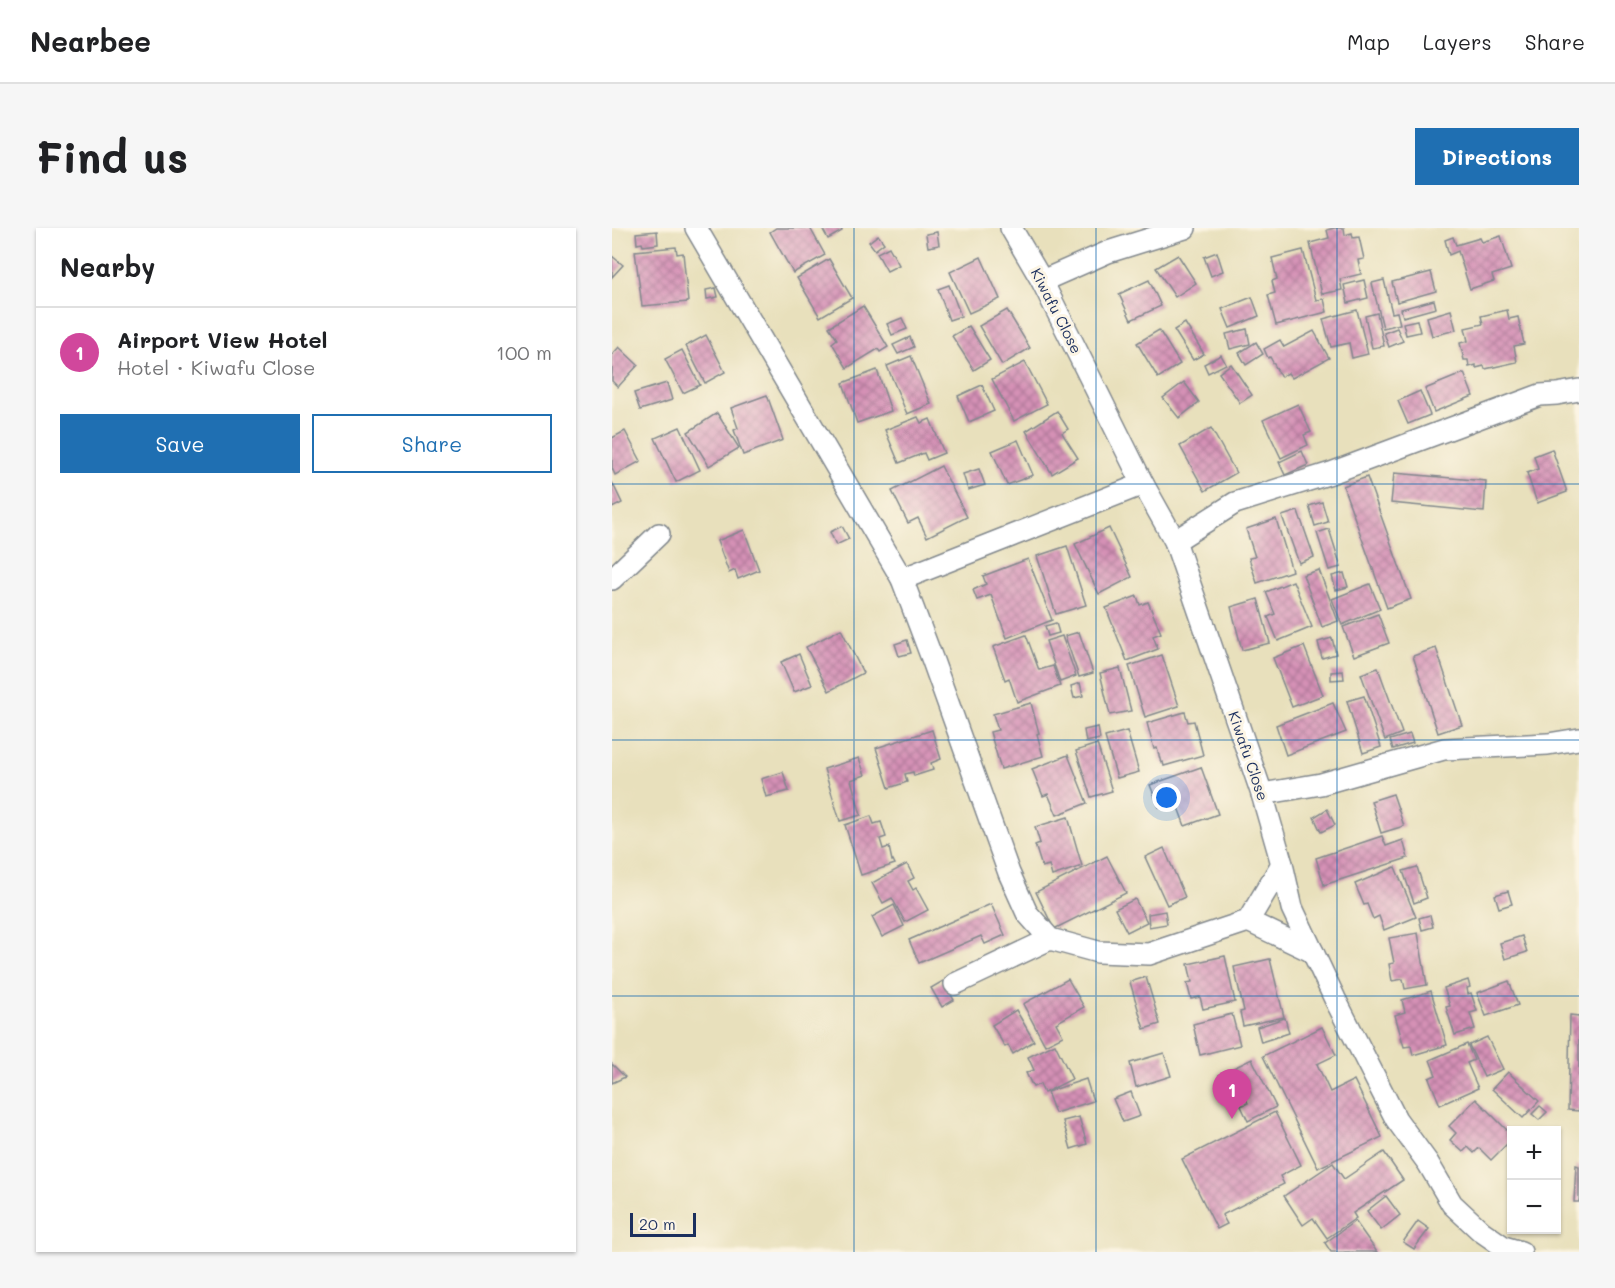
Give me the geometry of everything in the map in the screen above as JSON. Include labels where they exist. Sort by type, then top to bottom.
[{"type":"street","points":[[696,228],[902,579],[1009,873],[1027,914],[1050,939],[1098,952],[1149,954],[1248,921],[1282,864]]},
{"type":"street","name":"Kiwafu Close","points":[[1011,228],[1042,281],[1143,484],[1175,541],[1262,794],[1292,908],[1335,999],[1396,1119],[1428,1163],[1452,1204],[1480,1231],[1504,1247],[1521,1252]]},
{"type":"street","points":[[1042,281],[1108,252],[1185,228]]},
{"type":"street","points":[[1175,541],[1235,502],[1331,473],[1540,394],[1579,390]]},
{"type":"street","points":[[902,579],[1143,484]]},
{"type":"street","points":[[612,579],[659,534]]},
{"type":"street","points":[[1262,794],[1321,784],[1444,749],[1548,744],[1579,739]]},
{"type":"street","points":[[1248,921],[1313,952]]},
{"type":"street","points":[[955,984],[1050,939]]},
{"type":"building","points":[[776,228],[810,228],[825,255],[793,273],[770,232]]},
{"type":"building","points":[[822,228],[841,228],[842,231],[828,239]]},
{"type":"building","points":[[1344,228],[1345,235],[1352,233],[1353,238],[1359,237],[1364,259],[1358,260],[1361,274],[1340,279],[1342,290],[1322,294],[1310,243],[1329,238],[1327,230]]},
{"type":"building","points":[[657,231],[658,244],[643,246],[642,243],[637,244],[636,233]]},
{"type":"building","points":[[937,232],[939,245],[928,247],[926,234]]},
{"type":"building","points":[[878,235],[884,243],[875,250],[869,242]]},
{"type":"building","points":[[1501,236],[1511,269],[1492,275],[1494,281],[1470,289],[1458,251],[1449,255],[1445,240],[1453,237],[1456,245],[1480,238],[1482,242]]},
{"type":"building","points":[[676,247],[677,254],[683,253],[688,302],[642,306],[635,251]]},
{"type":"building","points":[[889,247],[899,265],[887,271],[877,253]]},
{"type":"building","points":[[1303,250],[1316,300],[1324,299],[1327,312],[1276,325],[1268,295],[1275,293],[1272,281],[1277,279],[1272,258]]},
{"type":"building","points":[[1217,252],[1223,271],[1211,276],[1204,257]]},
{"type":"building","points":[[1178,255],[1196,283],[1175,297],[1156,268]]},
{"type":"building","points":[[612,256],[623,265],[612,277]]},
{"type":"building","points":[[981,257],[1000,299],[969,313],[950,272]]},
{"type":"building","points":[[829,259],[852,298],[820,317],[797,278]]},
{"type":"building","points":[[1431,272],[1436,291],[1397,302],[1392,282]]},
{"type":"building","points":[[1149,280],[1161,306],[1131,320],[1119,294]]},
{"type":"building","points":[[1364,280],[1368,298],[1348,303],[1344,285]]},
{"type":"building","points":[[1384,280],[1392,313],[1397,312],[1400,324],[1383,328],[1372,283]]},
{"type":"building","points":[[949,285],[961,316],[949,320],[938,289]]},
{"type":"building","points":[[716,288],[718,297],[707,299],[706,290]]},
{"type":"building","points":[[1252,297],[1259,316],[1230,328],[1222,309]]},
{"type":"building","points":[[1434,300],[1436,308],[1403,317],[1401,309]]},
{"type":"building","points":[[863,306],[888,347],[880,352],[878,349],[847,368],[832,343],[837,339],[829,327]]},
{"type":"building","points":[[1007,310],[1030,348],[1002,365],[979,326]]},
{"type":"building","points":[[1357,310],[1368,354],[1352,358],[1349,343],[1331,347],[1323,319]]},
{"type":"building","points":[[1451,310],[1456,330],[1432,336],[1427,317]]},
{"type":"building","points":[[1507,310],[1509,319],[1518,317],[1524,344],[1514,346],[1517,362],[1485,369],[1484,366],[1476,368],[1476,365],[1469,367],[1468,360],[1464,360],[1460,343],[1468,341],[1465,328],[1483,324],[1481,316]]},
{"type":"building","points":[[1377,313],[1384,346],[1372,348],[1365,316]]},
{"type":"building","points":[[902,318],[907,329],[892,335],[887,324]]},
{"type":"building","points":[[1417,320],[1420,332],[1406,335],[1403,323]]},
{"type":"building","points":[[1185,323],[1204,354],[1193,360],[1174,330]]},
{"type":"building","points":[[969,326],[990,360],[974,370],[952,336]]},
{"type":"building","points":[[1397,328],[1403,341],[1389,347],[1384,333]]},
{"type":"building","points":[[1247,329],[1250,344],[1230,349],[1226,334]]},
{"type":"building","points":[[1159,330],[1180,364],[1158,378],[1137,343]]},
{"type":"building","points":[[1314,331],[1329,358],[1292,378],[1288,373],[1281,377],[1264,349],[1280,340],[1284,347]]},
{"type":"building","points":[[706,335],[725,372],[705,383],[686,346]]},
{"type":"building","points":[[910,337],[914,347],[898,354],[893,345]]},
{"type":"building","points":[[1256,342],[1263,354],[1246,365],[1239,353]]},
{"type":"building","points":[[619,347],[638,365],[618,387],[612,381],[612,355]]},
{"type":"building","points":[[682,350],[700,385],[683,393],[665,359]]},
{"type":"building","points":[[1221,355],[1226,364],[1208,373],[1204,364]]},
{"type":"building","points":[[911,356],[931,404],[907,414],[887,366]]},
{"type":"building","points":[[1025,362],[1047,404],[1014,421],[992,379]]},
{"type":"building","points":[[1231,364],[1252,395],[1240,403],[1219,373]]},
{"type":"building","points":[[877,370],[891,411],[857,423],[843,383]]},
{"type":"building","points":[[1464,373],[1473,396],[1434,412],[1425,389]]},
{"type":"building","points":[[1184,382],[1199,402],[1179,418],[1163,398]]},
{"type":"building","points":[[667,383],[672,400],[640,410],[634,393]]},
{"type":"building","points":[[982,385],[994,411],[969,422],[958,396]]},
{"type":"building","points":[[1420,391],[1430,415],[1408,424],[1398,401]]},
{"type":"building","points":[[767,395],[783,440],[743,455],[734,430],[738,428],[731,408]]},
{"type":"building","points":[[1298,404],[1311,432],[1304,435],[1308,445],[1281,458],[1263,420]]},
{"type":"building","points":[[1057,411],[1068,429],[1062,433],[1078,458],[1052,474],[1026,431]]},
{"type":"building","points":[[717,413],[739,448],[709,466],[688,432]]},
{"type":"building","points":[[918,417],[921,423],[930,419],[944,453],[927,460],[924,453],[899,463],[885,430]]},
{"type":"building","points":[[680,427],[700,470],[676,482],[655,438]]},
{"type":"building","points":[[1211,428],[1236,473],[1205,491],[1180,446]]},
{"type":"building","points":[[625,431],[641,461],[615,475],[612,468],[612,438]]},
{"type":"building","points":[[1018,440],[1033,475],[1007,485],[992,451]]},
{"type":"building","points":[[1552,449],[1567,492],[1537,503],[1527,473],[1538,469],[1534,456]]},
{"type":"building","points":[[1302,451],[1308,465],[1285,475],[1279,462]]},
{"type":"building","points":[[941,466],[967,517],[927,537],[918,518],[908,523],[892,491]]},
{"type":"building","points":[[979,469],[985,485],[968,490],[963,474]]},
{"type":"building","points":[[1394,473],[1486,481],[1484,512],[1391,503]]},
{"type":"building","points":[[1367,477],[1411,599],[1387,608],[1343,486]]},
{"type":"building","points":[[612,482],[622,503],[612,508]]},
{"type":"building","points":[[1322,502],[1328,522],[1315,526],[1309,506]]},
{"type":"building","points":[[1298,511],[1314,557],[1299,563],[1282,516]]},
{"type":"building","points":[[1276,519],[1292,571],[1257,583],[1249,558],[1255,557],[1246,529]]},
{"type":"building","points":[[842,526],[849,539],[836,545],[830,532]]},
{"type":"building","points":[[1109,528],[1132,577],[1099,594],[1075,544]]},
{"type":"building","points":[[1329,529],[1341,567],[1329,570],[1317,533]]},
{"type":"building","points":[[744,530],[759,570],[738,579],[735,570],[729,573],[717,541]]},
{"type":"building","points":[[1067,546],[1086,605],[1056,614],[1037,556]]},
{"type":"building","points":[[1028,559],[1052,620],[1007,638],[991,595],[977,600],[973,590],[986,584],[983,576]]},
{"type":"building","points":[[1319,570],[1338,621],[1322,627],[1303,575]]},
{"type":"building","points":[[1344,573],[1348,587],[1336,590],[1332,576]]},
{"type":"building","points":[[1293,581],[1312,627],[1278,641],[1268,617],[1275,614],[1266,592]]},
{"type":"building","points":[[1370,584],[1380,609],[1342,625],[1332,599]]},
{"type":"building","points":[[1137,596],[1140,605],[1148,602],[1161,633],[1153,636],[1158,649],[1127,661],[1106,608]]},
{"type":"building","points":[[1258,599],[1270,643],[1242,650],[1231,607]]},
{"type":"building","points":[[1378,614],[1389,643],[1354,656],[1343,627]]},
{"type":"building","points":[[1056,623],[1059,633],[1048,636],[1045,626]]},
{"type":"building","points":[[841,629],[863,673],[829,691],[806,647]]},
{"type":"building","points":[[1079,632],[1093,673],[1079,677],[1065,636]]},
{"type":"building","points":[[1026,635],[1039,670],[1053,666],[1060,686],[1017,702],[1009,678],[1005,680],[993,647]]},
{"type":"building","points":[[1062,636],[1076,676],[1060,682],[1046,641]]},
{"type":"building","points":[[1332,638],[1336,654],[1322,658],[1318,642]]},
{"type":"building","points":[[907,640],[911,653],[899,656],[895,644]]},
{"type":"building","points":[[1304,646],[1323,695],[1292,707],[1273,658]]},
{"type":"building","points":[[1436,648],[1462,725],[1438,733],[1413,656]]},
{"type":"building","points":[[799,654],[812,685],[794,692],[781,662]]},
{"type":"building","points":[[1162,655],[1179,706],[1145,717],[1129,666]]},
{"type":"building","points":[[1120,668],[1131,711],[1110,715],[1100,673]]},
{"type":"building","points":[[1378,668],[1402,733],[1385,740],[1361,674]]},
{"type":"building","points":[[1343,671],[1344,679],[1331,680],[1331,672]]},
{"type":"building","points":[[1080,683],[1083,696],[1074,698],[1071,686]]},
{"type":"building","points":[[1364,696],[1381,747],[1363,753],[1347,701]]},
{"type":"building","points":[[1031,703],[1043,756],[1001,769],[990,732],[998,730],[993,714]]},
{"type":"building","points":[[1333,703],[1346,732],[1286,755],[1276,725]]},
{"type":"building","points":[[1185,712],[1188,722],[1194,721],[1203,755],[1164,766],[1157,748],[1154,749],[1147,723]]},
{"type":"building","points":[[1098,727],[1100,739],[1086,742],[1084,730]]},
{"type":"building","points":[[932,730],[941,759],[931,763],[933,770],[914,776],[913,772],[905,774],[907,782],[889,788],[876,748]]},
{"type":"building","points":[[1127,731],[1139,772],[1117,778],[1105,737]]},
{"type":"building","points":[[1410,734],[1413,743],[1393,749],[1390,740]]},
{"type":"building","points":[[1097,744],[1112,791],[1091,797],[1076,751]]},
{"type":"building","points":[[1068,755],[1087,803],[1057,815],[1048,794],[1043,796],[1032,769]]},
{"type":"building","points":[[859,758],[865,775],[851,780],[861,815],[840,821],[824,769]]},
{"type":"building","points":[[1201,767],[1218,814],[1185,826],[1176,802],[1159,807],[1150,785]]},
{"type":"building","points":[[783,772],[789,791],[766,797],[761,779]]},
{"type":"building","points":[[1393,794],[1404,826],[1381,833],[1371,801]]},
{"type":"building","points":[[1327,809],[1335,825],[1321,832],[1314,817]]},
{"type":"building","points":[[871,816],[874,824],[881,822],[886,837],[880,839],[883,849],[889,847],[892,861],[895,864],[861,875],[845,825]]},
{"type":"building","points":[[1068,817],[1082,866],[1052,876],[1049,865],[1042,867],[1035,845],[1040,843],[1035,827]]},
{"type":"building","points":[[1382,836],[1386,846],[1403,840],[1408,858],[1324,885],[1316,858]]},
{"type":"building","points":[[1164,848],[1185,897],[1167,905],[1145,857]]},
{"type":"building","points":[[1107,856],[1126,893],[1054,929],[1036,892]]},
{"type":"building","points":[[907,864],[914,878],[908,881],[913,890],[916,888],[928,910],[905,922],[892,898],[883,903],[872,883]]},
{"type":"building","points":[[1395,867],[1416,917],[1384,930],[1379,916],[1373,919],[1367,904],[1364,905],[1355,884]]},
{"type":"building","points":[[1417,867],[1427,898],[1414,903],[1403,871]]},
{"type":"building","points":[[1508,891],[1512,904],[1499,908],[1495,895]]},
{"type":"building","points":[[1135,899],[1147,922],[1127,932],[1115,909]]},
{"type":"building","points":[[991,904],[1005,935],[985,944],[981,936],[919,963],[909,940]]},
{"type":"building","points":[[894,905],[904,926],[882,937],[872,917]]},
{"type":"building","points":[[1165,911],[1167,924],[1149,927],[1148,914]]},
{"type":"building","points":[[1430,915],[1433,927],[1422,930],[1419,918]]},
{"type":"building","points":[[1418,933],[1427,985],[1405,989],[1403,979],[1392,981],[1389,964],[1394,963],[1389,938]]},
{"type":"building","points":[[1522,936],[1527,952],[1505,959],[1500,943]]},
{"type":"building","points":[[1225,956],[1235,1002],[1203,1009],[1200,997],[1191,999],[1187,983],[1192,982],[1188,964]]},
{"type":"building","points":[[1270,959],[1284,1017],[1243,1026],[1240,1012],[1244,1011],[1234,967]]},
{"type":"building","points":[[1146,977],[1160,1024],[1144,1029],[1130,982]]},
{"type":"building","points":[[1068,979],[1084,1007],[1056,1023],[1063,1036],[1045,1045],[1023,1004]]},
{"type":"building","points":[[1468,980],[1470,987],[1467,988],[1468,994],[1471,993],[1477,1011],[1470,1013],[1475,1029],[1455,1035],[1446,1007],[1450,1006],[1444,988]]},
{"type":"building","points":[[943,981],[954,1000],[942,1007],[931,988]]},
{"type":"building","points":[[1509,981],[1518,1005],[1486,1016],[1477,993]]},
{"type":"building","points":[[1431,991],[1447,1045],[1413,1055],[1411,1046],[1404,1047],[1395,1015],[1405,1012],[1402,1000]]},
{"type":"building","points":[[1016,1010],[1034,1041],[1013,1054],[1008,1045],[1005,1047],[992,1025]]},
{"type":"building","points":[[1232,1014],[1240,1045],[1200,1055],[1193,1024]]},
{"type":"building","points":[[1570,1015],[1579,1016],[1579,1111],[1568,1110]]},
{"type":"building","points":[[1285,1018],[1289,1033],[1261,1042],[1257,1027]]},
{"type":"building","points":[[1322,1027],[1336,1055],[1317,1064],[1330,1092],[1354,1080],[1382,1137],[1318,1168],[1263,1056]]},
{"type":"building","points":[[1487,1037],[1503,1069],[1484,1077],[1469,1045]]},
{"type":"building","points":[[1055,1044],[1072,1079],[1044,1093],[1040,1084],[1033,1087],[1026,1073],[1034,1070],[1028,1057]]},
{"type":"building","points":[[1467,1044],[1474,1060],[1467,1063],[1478,1088],[1440,1105],[1429,1078],[1436,1075],[1430,1060]]},
{"type":"building","points":[[1164,1053],[1171,1076],[1136,1087],[1130,1063]]},
{"type":"building","points":[[1252,1059],[1276,1107],[1248,1121],[1241,1106],[1248,1103],[1245,1096],[1232,1102],[1219,1075]]},
{"type":"building","points":[[612,1064],[625,1077],[612,1083]]},
{"type":"building","points":[[1508,1072],[1539,1101],[1523,1118],[1492,1089]]},
{"type":"building","points":[[1086,1079],[1093,1101],[1055,1113],[1047,1092]]},
{"type":"building","points":[[1131,1092],[1140,1116],[1123,1122],[1113,1099]]},
{"type":"building","points":[[1476,1099],[1507,1130],[1507,1144],[1491,1160],[1479,1148],[1474,1153],[1468,1147],[1463,1152],[1450,1140],[1456,1133],[1449,1126]]},
{"type":"building","points":[[1540,1106],[1547,1112],[1539,1120],[1532,1114]]},
{"type":"building","points":[[1275,1112],[1301,1165],[1280,1176],[1284,1184],[1222,1215],[1227,1224],[1217,1229],[1182,1159]]},
{"type":"building","points":[[1079,1117],[1087,1144],[1071,1149],[1063,1121]]},
{"type":"building","points":[[1384,1152],[1403,1180],[1353,1213],[1356,1218],[1327,1238],[1313,1218],[1303,1225],[1284,1196],[1333,1163],[1344,1179]]},
{"type":"building","points":[[1576,1165],[1579,1166],[1579,1202],[1574,1202]]},
{"type":"building","points":[[1386,1196],[1400,1215],[1381,1230],[1367,1211]]},
{"type":"building","points":[[1355,1221],[1377,1252],[1331,1252],[1325,1243]]},
{"type":"building","points":[[1418,1221],[1429,1229],[1414,1249],[1403,1242]]},
{"type":"place","name":"Airport View Hotel","points":[[1232,1119]]}]
